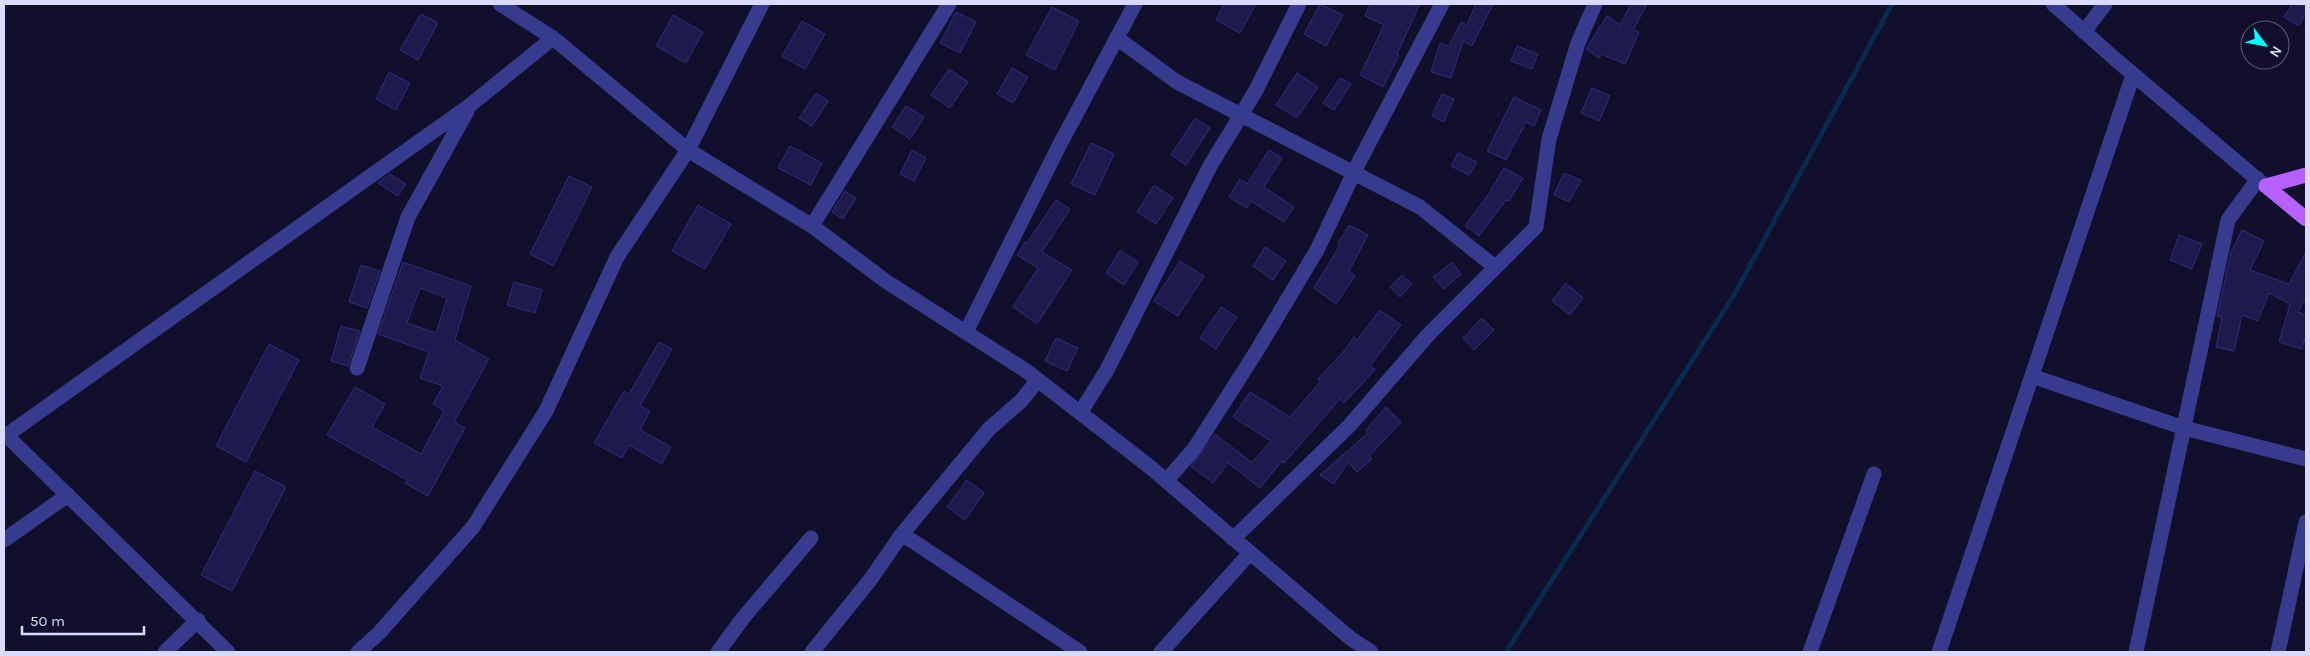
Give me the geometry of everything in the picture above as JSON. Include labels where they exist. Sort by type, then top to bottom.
[{"type":"main road","points":[[2262,182],[2306,175]]},
{"type":"main road","points":[[2262,182],[2306,220]]},
{"type":"street","points":[[500,4],[553,38],[688,150],[812,226],[887,282],[1038,380],[1166,481],[1350,638],[1371,652]]},
{"type":"street","points":[[358,652],[378,633],[473,527],[546,411],[617,257],[688,150],[762,4]]},
{"type":"street","points":[[812,226],[949,4]]},
{"type":"street","points":[[966,332],[1059,146],[1135,4]]},
{"type":"street","points":[[1080,413],[1107,370],[1210,166],[1255,92],[1299,4]]},
{"type":"street","points":[[1166,481],[1194,448],[1256,352],[1317,250],[1354,173],[1442,4]]},
{"type":"street","points":[[1233,538],[1350,425],[1428,335],[1536,227],[1549,139],[1578,43],[1595,4]]},
{"type":"street","points":[[2053,4],[2262,182],[2228,220],[2136,652]]},
{"type":"street","points":[[2084,32],[2105,4]]},
{"type":"street","points":[[228,652],[198,620],[5,436],[469,106],[553,38]]},
{"type":"street","points":[[1117,38],[1177,82],[1420,207],[1495,267]]},
{"type":"street","points":[[1939,652],[2133,74]]},
{"type":"street","points":[[357,368],[408,217],[469,106]]},
{"type":"street","points":[[2032,376],[2184,428],[2306,459]]},
{"type":"street","points":[[812,652],[870,580],[902,534],[989,429],[1021,401],[1038,380]]},
{"type":"street","points":[[1810,652],[1874,474]]},
{"type":"street","points":[[4,540],[68,495]]},
{"type":"street","points":[[2278,652],[2306,522]]},
{"type":"street","points":[[902,534],[1080,652]]},
{"type":"street","points":[[718,652],[743,618],[811,538]]},
{"type":"street","points":[[1161,652],[1250,553]]},
{"type":"street","points":[[165,652],[198,620]]},
{"type":"building","points":[[1224,4],[1256,4],[1240,33],[1216,20]]},
{"type":"building","points":[[1320,4],[1343,15],[1326,46],[1304,34]]},
{"type":"building","points":[[1370,4],[1420,4],[1397,54],[1399,55],[1383,87],[1360,75],[1384,25],[1365,16]]},
{"type":"building","points":[[1476,4],[1493,4],[1472,46],[1463,41],[1451,78],[1431,72],[1440,43],[1449,46],[1461,22],[1467,25]]},
{"type":"building","points":[[1631,4],[1647,4],[1633,30],[1639,32],[1625,64],[1601,54],[1599,58],[1586,49],[1607,16],[1620,25]]},
{"type":"building","points":[[2292,4],[2306,4],[2306,13],[2299,26],[2284,17]]},
{"type":"building","points":[[1052,7],[1079,21],[1055,70],[1026,55]]},
{"type":"building","points":[[956,12],[976,22],[960,53],[940,43]]},
{"type":"building","points":[[421,14],[438,23],[418,60],[400,50]]},
{"type":"building","points":[[673,15],[703,32],[686,63],[656,46]]},
{"type":"building","points":[[802,21],[825,34],[805,69],[782,56]]},
{"type":"building","points":[[1517,46],[1538,54],[1532,69],[1511,61]]},
{"type":"building","points":[[1012,68],[1028,77],[1013,103],[997,94]]},
{"type":"building","points":[[949,69],[968,82],[950,108],[931,95]]},
{"type":"building","points":[[389,72],[410,83],[396,110],[376,99]]},
{"type":"building","points":[[1297,73],[1318,87],[1297,118],[1276,105]]},
{"type":"building","points":[[1340,78],[1351,84],[1334,110],[1323,103]]},
{"type":"building","points":[[1592,88],[1610,96],[1599,121],[1581,113]]},
{"type":"building","points":[[816,93],[828,101],[812,126],[799,118]]},
{"type":"building","points":[[1442,94],[1454,99],[1444,122],[1432,116]]},
{"type":"building","points":[[1514,97],[1541,110],[1534,126],[1526,122],[1506,160],[1487,151]]},
{"type":"building","points":[[906,106],[924,117],[910,139],[892,127]]},
{"type":"building","points":[[1195,118],[1210,128],[1186,165],[1171,155]]},
{"type":"building","points":[[1091,143],[1114,154],[1095,195],[1071,184]]},
{"type":"building","points":[[790,146],[822,163],[811,185],[778,168]]},
{"type":"building","points":[[912,150],[926,158],[914,181],[900,174]]},
{"type":"building","points":[[1269,150],[1282,158],[1264,187],[1294,207],[1284,222],[1251,201],[1247,208],[1229,197],[1240,179],[1247,184]]},
{"type":"building","points":[[1458,153],[1477,162],[1469,175],[1451,166]]},
{"type":"building","points":[[1504,168],[1523,178],[1509,201],[1506,200],[1479,236],[1465,226],[1486,198]]},
{"type":"building","points":[[1564,173],[1581,180],[1569,202],[1554,195]]},
{"type":"building","points":[[390,174],[406,184],[398,196],[378,183]]},
{"type":"building","points":[[569,176],[592,187],[553,266],[530,254]]},
{"type":"building","points":[[1154,185],[1173,198],[1156,224],[1137,212]]},
{"type":"building","points":[[845,191],[856,198],[843,219],[832,212]]},
{"type":"building","points":[[1056,200],[1070,209],[1042,252],[1072,270],[1037,324],[1013,307],[1038,268],[1017,255]]},
{"type":"building","points":[[698,205],[731,224],[705,269],[672,251]]},
{"type":"building","points":[[1349,225],[1368,235],[1349,271],[1355,276],[1336,304],[1314,288],[1340,245],[1338,244]]},
{"type":"building","points":[[2242,230],[2264,241],[2250,270],[2289,284],[2306,252],[2306,297],[2298,312],[2306,315],[2306,334],[2302,349],[2279,342],[2290,304],[2269,293],[2258,321],[2242,315],[2234,351],[2216,347],[2222,317],[2217,316],[2231,252]]},
{"type":"building","points":[[2179,235],[2202,244],[2192,269],[2170,260]]},
{"type":"building","points":[[1265,247],[1286,261],[1273,280],[1253,266]]},
{"type":"building","points":[[1120,250],[1138,262],[1124,285],[1106,273]]},
{"type":"building","points":[[1180,261],[1204,276],[1178,316],[1154,301]]},
{"type":"building","points":[[403,262],[471,286],[455,340],[489,359],[454,422],[465,428],[428,496],[405,483],[407,480],[327,435],[355,387],[385,404],[372,427],[421,454],[444,411],[433,404],[443,386],[420,378],[429,352],[378,334]],"holes":[[[420,288],[447,298],[436,333],[407,323]]]},
{"type":"building","points":[[1452,262],[1461,274],[1444,289],[1433,277]]},
{"type":"building","points":[[361,265],[380,271],[367,308],[349,302]]},
{"type":"building","points":[[1402,275],[1412,284],[1400,297],[1390,287]]},
{"type":"building","points":[[514,282],[542,290],[535,313],[507,305]]},
{"type":"building","points":[[1566,283],[1583,298],[1570,315],[1552,301]]},
{"type":"building","points":[[1221,307],[1237,317],[1216,349],[1200,338]]},
{"type":"building","points":[[1380,310],[1401,325],[1370,366],[1375,370],[1344,403],[1340,399],[1284,463],[1282,461],[1260,488],[1228,463],[1213,483],[1191,466],[1215,434],[1251,462],[1253,461],[1271,441],[1233,417],[1250,392],[1290,417],[1320,382],[1318,379],[1344,351],[1354,337],[1357,340]]},
{"type":"building","points":[[1482,318],[1494,330],[1474,350],[1463,338]]},
{"type":"building","points":[[341,326],[360,331],[348,366],[331,361]]},
{"type":"building","points":[[1056,338],[1078,348],[1067,371],[1045,361]]},
{"type":"building","points":[[659,342],[672,349],[640,406],[650,411],[640,430],[671,447],[662,464],[629,445],[622,458],[594,443],[624,391],[629,394]]},
{"type":"building","points":[[269,344],[299,360],[246,462],[216,446]]},
{"type":"building","points":[[1386,407],[1401,422],[1369,456],[1372,459],[1357,472],[1348,462],[1334,484],[1320,475],[1368,433],[1366,430]]},
{"type":"building","points":[[255,471],[286,487],[232,591],[201,575]]},
{"type":"building","points":[[967,480],[984,493],[965,520],[947,507]]},
{"type":"waterway","points":[[1506,652],[1734,295],[1892,4]]}]
